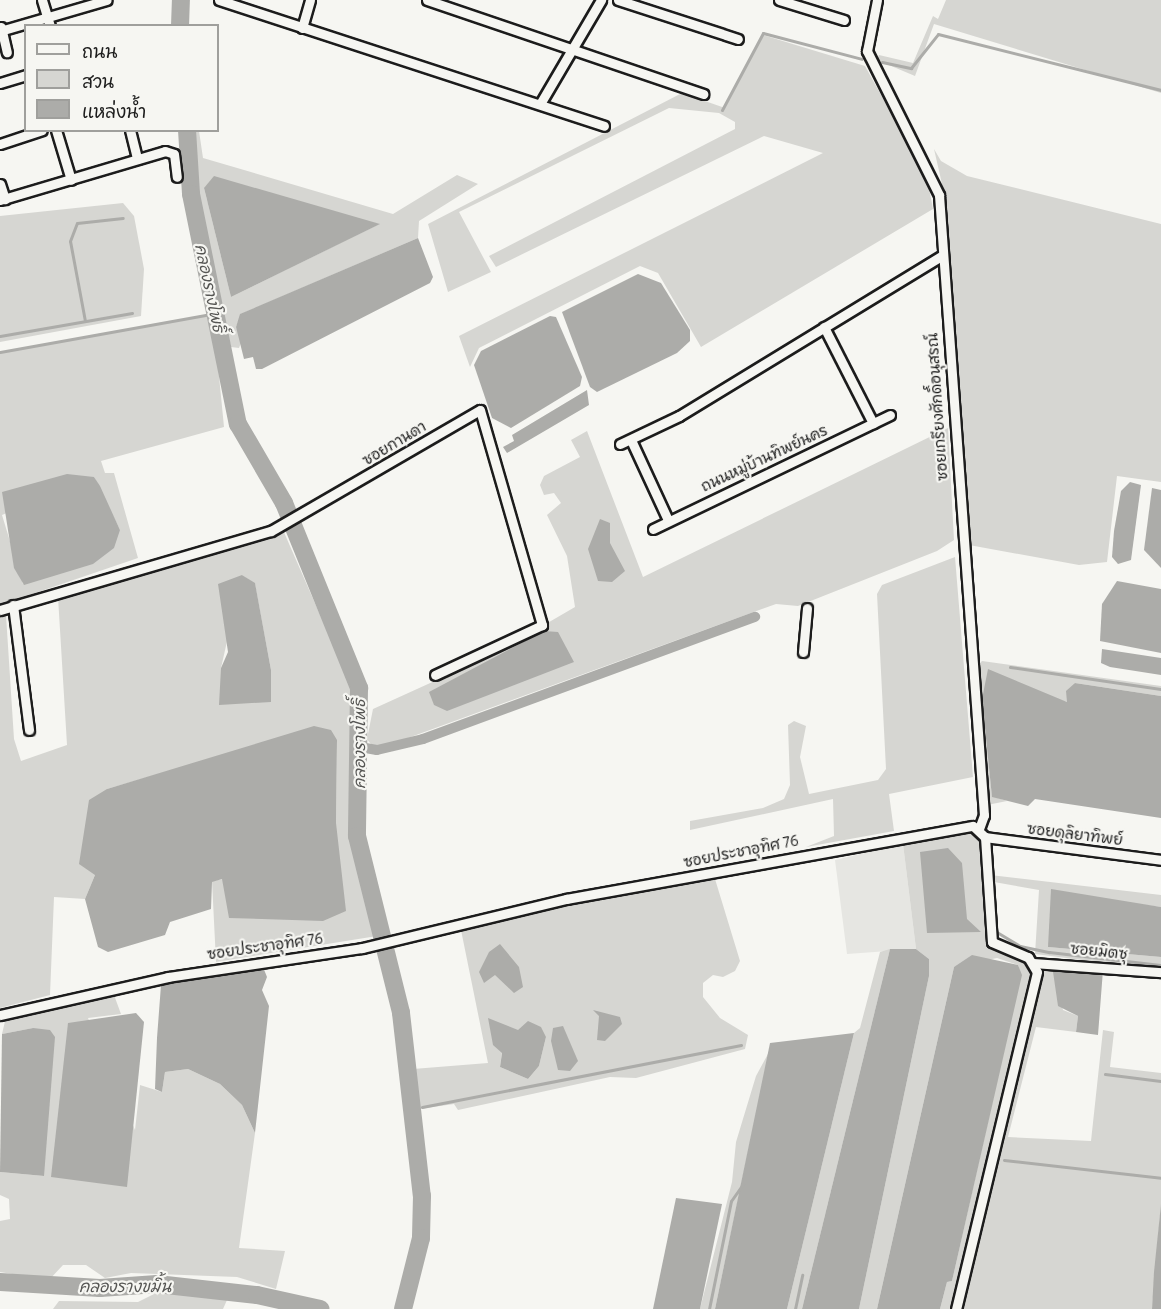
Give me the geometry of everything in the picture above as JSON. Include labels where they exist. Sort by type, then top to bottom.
[{"type":"street","points":[[42,0],[49,22],[100,1]]},
{"type":"street","points":[[219,0],[604,126]]},
{"type":"street","points":[[302,28],[310,0]]},
{"type":"street","points":[[427,0],[703,94]]},
{"type":"street","points":[[540,104],[601,0]]},
{"type":"street","points":[[618,0],[738,39]]},
{"type":"street","points":[[779,0],[844,20]]},
{"type":"street","name":"ซอยเกรียงศักดิ์อนุสรณ์","points":[[877,0],[867,51],[933,177],[940,204],[941,256],[983,804],[982,833]]},
{"type":"street","points":[[7,52],[1,29],[24,26]]},
{"type":"street","points":[[0,83],[24,76]]},
{"type":"street","points":[[0,144],[36,132]]},
{"type":"street","points":[[57,132],[70,180]]},
{"type":"street","points":[[130,132],[137,159]]},
{"type":"street","points":[[0,184],[2,200],[137,159],[171,152],[177,177]]},
{"type":"street","points":[[620,444],[631,440],[824,327],[941,256]]},
{"type":"street","points":[[824,327],[873,423]]},
{"type":"street","name":"ซอยกานดา","points":[[0,610],[271,531],[300,518],[480,410],[542,625],[435,675]]},
{"type":"street","name":"ถนนหมู่บ้านทิพย์นคร","points":[[653,529],[890,415]]},
{"type":"street","points":[[631,440],[668,520]]},
{"type":"street","points":[[13,605],[29,730]]},
{"type":"street","points":[[803,652],[807,608]]},
{"type":"street","name":"ซอยประชาอุทิศ 76","points":[[0,1015],[168,977],[362,948],[566,899],[788,857],[966,825],[982,833]]},
{"type":"street","points":[[956,1309],[1032,997],[1034,963],[992,942],[982,833]]},
{"type":"street","name":"ซอยดุลิยาทิพย์","points":[[982,833],[1161,860]]},
{"type":"street","name":"ซอยมิตซุ","points":[[1034,963],[1161,972]]},
{"type":"shaded area","points":[[903,844],[916,949],[847,954],[835,860]]},
{"type":"green space","points":[[946,0],[1161,0],[1161,93],[934,24],[915,76],[877,60],[879,55],[913,63],[933,16],[938,19]]},
{"type":"green space","points":[[763,35],[865,66],[927,178],[933,209],[701,347],[658,273],[640,266],[479,348],[470,367],[459,336],[823,153],[764,136],[496,267],[489,256],[735,129],[735,122],[719,113],[669,108],[459,212],[491,272],[448,292],[428,224],[682,93],[725,108]]},
{"type":"green space","points":[[192,132],[199,132],[203,158],[393,214],[457,175],[478,184],[419,221],[418,238],[241,314],[236,327],[242,340],[239,348],[231,347],[196,193]],"holes":[[[204,188],[379,224],[231,297]]]},
{"type":"green space","points":[[934,149],[941,161],[967,176],[1161,224],[1161,482],[1117,476],[1107,562],[1079,565],[969,545],[942,184]]},
{"type":"green space","points":[[123,203],[134,216],[144,269],[141,316],[0,342],[0,216]]},
{"type":"green space","points":[[206,316],[214,325],[224,427],[101,461],[105,473],[114,473],[138,558],[0,605],[0,353]],"holes":[[[94,477],[120,530],[23,584],[2,515]]]},
{"type":"green space","points":[[948,428],[954,540],[937,551],[798,606],[776,604],[397,742],[373,747],[367,739],[373,709],[494,654],[575,607],[567,556],[547,515],[561,503],[554,493],[544,495],[540,485],[544,476],[580,457],[571,440],[587,431],[643,577]]},
{"type":"green space","points":[[283,530],[352,688],[352,836],[377,936],[216,962],[212,881],[223,879],[279,917],[323,920],[336,823],[337,740],[234,752],[107,789],[95,875],[85,899],[54,897],[50,995],[0,1008],[0,617],[6,615],[14,739],[21,761],[67,745],[58,597]],"holes":[[[242,575],[255,584],[271,670],[221,668]]]},
{"type":"green space","points":[[955,557],[973,777],[889,794],[894,831],[806,847],[834,836],[833,799],[690,830],[690,821],[763,808],[784,799],[790,785],[788,725],[794,721],[806,726],[800,757],[809,794],[878,780],[886,769],[877,594],[882,585]]},
{"type":"green space","points":[[982,661],[1161,686],[1161,696],[1075,683],[1067,702],[987,680],[982,699],[992,796],[1007,801],[987,805],[977,666]]},
{"type":"green space","points":[[974,833],[979,838],[985,931],[990,942],[1028,961],[1032,982],[952,1309],[940,1309],[947,1282],[952,1281],[1021,975],[1018,965],[997,958],[954,967],[877,1309],[859,1309],[929,976],[929,959],[916,949],[903,844]]},
{"type":"green space","points":[[990,875],[1161,895],[1161,907],[1129,903],[1048,947],[1161,957],[1161,970],[1035,954],[1039,890],[994,882]]},
{"type":"green space","points":[[715,879],[740,961],[735,971],[723,977],[713,975],[703,983],[703,997],[720,1018],[748,1035],[745,1049],[636,1078],[610,1077],[458,1110],[454,1104],[419,1109],[413,1069],[488,1063],[461,930],[555,906]],"holes":[[[546,1037],[539,1066],[528,1079],[500,1067],[502,1052]]]},
{"type":"green space","points":[[890,949],[802,1309],[787,1309],[854,1033],[860,1028],[880,952]]},
{"type":"green space","points":[[1052,965],[1063,1010],[1078,1016],[1076,1032],[1036,1027],[1008,1137],[1091,1141],[1103,1030],[1114,1032],[1110,1067],[1161,1073],[1161,1204],[1152,1309],[960,1309],[1005,1137],[1040,967]]},
{"type":"green space","points":[[114,995],[121,1014],[88,1018],[135,1130],[140,1085],[162,1092],[165,1072],[188,1069],[220,1084],[242,1105],[255,1133],[239,1248],[285,1251],[276,1289],[237,1277],[131,1273],[105,1278],[86,1265],[63,1265],[49,1280],[0,1272],[0,1221],[10,1219],[9,1199],[0,1195],[0,1172],[44,1176],[33,1028],[2,1034],[6,1017]]},
{"type":"green space","points":[[769,1052],[715,1309],[700,1309],[732,1182],[736,1142],[756,1076]]},
{"type":"green space","points":[[162,1290],[227,1300],[223,1309],[53,1309],[59,1301],[138,1302]]},
{"type":"water","points":[[214,176],[380,224],[231,297],[204,188]]},
{"type":"water","points":[[418,238],[433,277],[430,283],[262,369],[256,369],[253,357],[244,359],[236,327],[240,314]]},
{"type":"water","points":[[638,274],[661,283],[690,330],[690,341],[677,353],[597,392],[590,387],[562,312]]},
{"type":"water","points":[[550,316],[556,317],[582,377],[580,386],[511,428],[492,418],[474,365],[481,351]]},
{"type":"water","points":[[587,390],[589,405],[507,453],[503,447],[514,441],[512,435]]},
{"type":"water","points":[[67,474],[94,477],[100,486],[120,530],[114,548],[93,564],[24,585],[14,568],[2,492]]},
{"type":"water","points":[[1130,482],[1141,485],[1131,560],[1118,564],[1112,557],[1114,531],[1121,491]]},
{"type":"water","points":[[1152,488],[1161,490],[1161,568],[1144,550]]},
{"type":"water","points":[[600,519],[610,523],[610,543],[625,571],[612,582],[598,581],[588,549]]},
{"type":"water","points":[[242,575],[255,583],[271,670],[271,702],[219,705],[221,668],[228,652],[218,584]]},
{"type":"water","points":[[1117,581],[1161,589],[1161,653],[1100,641],[1102,604]]},
{"type":"water","points":[[544,631],[558,632],[574,662],[447,711],[434,705],[429,692]]},
{"type":"water","points":[[1102,649],[1161,658],[1161,675],[1110,667],[1101,663]]},
{"type":"water","points":[[988,669],[1067,702],[1066,691],[1075,683],[1161,696],[1161,818],[1035,799],[1028,806],[992,797],[982,699]]},
{"type":"water","points":[[314,726],[331,730],[337,740],[336,823],[346,911],[323,921],[229,918],[222,879],[212,882],[211,909],[170,922],[165,935],[108,952],[98,947],[85,899],[95,875],[79,864],[89,800],[107,789]]},
{"type":"water","points":[[948,848],[962,863],[967,919],[981,932],[927,933],[920,852]]},
{"type":"water","points":[[1051,889],[1161,907],[1161,957],[1048,947]]},
{"type":"water","points":[[500,944],[519,967],[523,987],[514,993],[495,975],[484,983],[479,972],[489,952]]},
{"type":"water","points":[[890,949],[916,949],[929,959],[929,976],[859,1309],[802,1309]]},
{"type":"water","points":[[972,955],[1018,965],[1022,975],[952,1281],[947,1282],[940,1309],[877,1309],[954,967]]},
{"type":"water","points":[[1052,965],[1103,970],[1098,1035],[1076,1032],[1078,1016],[1058,1006]]},
{"type":"water","points":[[263,967],[267,977],[262,990],[269,1006],[255,1133],[242,1105],[220,1084],[188,1069],[165,1072],[162,1092],[155,1089],[157,1038],[161,985]]},
{"type":"water","points":[[593,1010],[620,1017],[622,1024],[605,1041],[597,1040],[599,1016]]},
{"type":"water","points":[[136,1013],[144,1022],[127,1187],[51,1177],[68,1023]]},
{"type":"water","points":[[488,1018],[518,1030],[528,1021],[541,1027],[546,1037],[539,1066],[528,1079],[500,1067],[502,1053],[493,1045]]},
{"type":"water","points":[[563,1026],[578,1061],[570,1071],[558,1070],[551,1041],[553,1028]]},
{"type":"water","points":[[33,1028],[50,1030],[55,1037],[44,1176],[0,1172],[2,1034]]},
{"type":"water","points":[[854,1033],[787,1309],[715,1309],[770,1043]]},
{"type":"water","points":[[676,1198],[722,1204],[700,1309],[653,1309]]},
{"type":"water","points":[[1161,1204],[1161,1309],[1152,1309],[1154,1272]]},
{"type":"waterway","name":"คลองรางโพธิ์","points":[[180,24],[181,0]]},
{"type":"waterway","points":[[722,110],[763,33],[862,59]]},
{"type":"waterway","points":[[882,62],[911,68],[938,34],[1161,90]]},
{"type":"waterway","name":"คลองรางโพธิ์","points":[[187,132],[191,194],[238,424],[284,503],[359,688],[357,836],[401,1013],[422,1196],[421,1238],[403,1309]]},
{"type":"waterway","points":[[85,321],[70,241],[77,223],[123,218]]},
{"type":"waterway","points":[[0,336],[132,313]]},
{"type":"waterway","points":[[0,352],[217,313]]},
{"type":"waterway","points":[[360,747],[377,750],[423,739],[755,617]]},
{"type":"waterway","points":[[1010,667],[1161,689]]},
{"type":"waterway","points":[[995,931],[1020,946],[1049,952],[1161,965]]},
{"type":"waterway","points":[[422,1107],[741,1045]]},
{"type":"waterway","points":[[1105,1074],[1161,1081]]},
{"type":"waterway","points":[[1004,1160],[1161,1178]]},
{"type":"waterway","points":[[709,1309],[731,1201],[743,1184]]},
{"type":"waterway","points":[[795,1309],[802,1275]]},
{"type":"waterway","name":"คลองรางขมิ้น","points":[[0,1282],[100,1288],[157,1284],[257,1295],[320,1309]]}]
